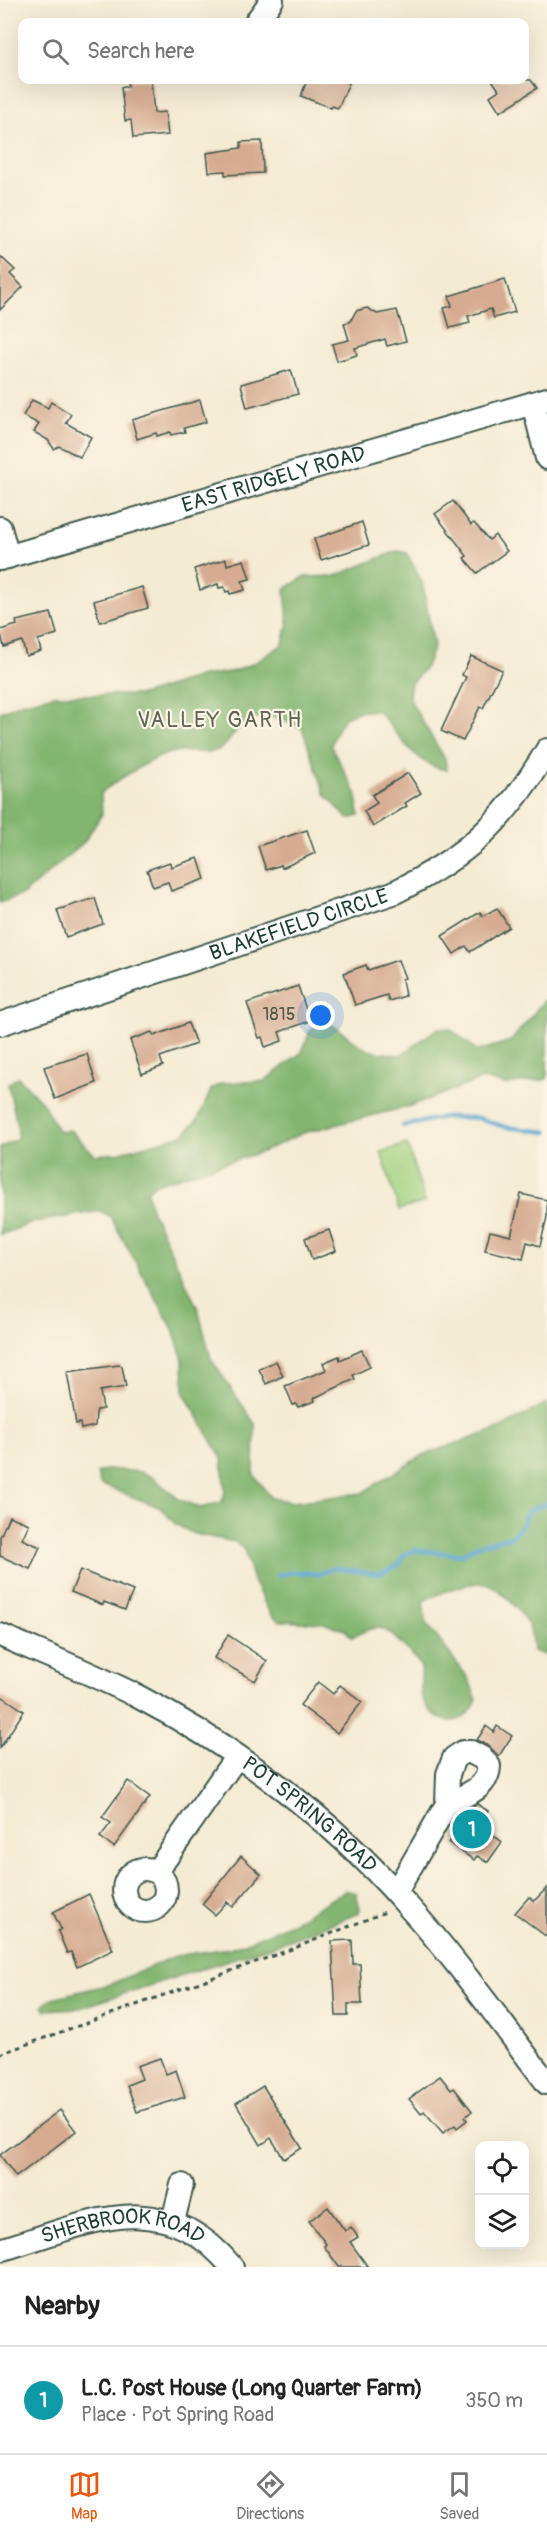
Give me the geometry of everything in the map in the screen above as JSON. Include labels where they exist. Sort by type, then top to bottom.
[{"type":"street","points":[[259,18],[272,0]]},
{"type":"street","points":[[540,401],[547,458]]},
{"type":"street","name":"EAST RIDGELY ROAD","points":[[4,558],[540,401]]},
{"type":"street","points":[[0,528],[4,558]]},
{"type":"street","name":"BLAKEFIELD CIRCLE","points":[[0,1024],[393,892],[427,876],[466,850],[499,820],[527,784],[547,750]]},
{"type":"street","name":"POT SPRING ROAD","points":[[0,1635],[138,1697],[237,1756],[321,1822],[401,1898],[547,2083]]},
{"type":"street","points":[[157,1871],[237,1756]]},
{"type":"street","points":[[401,1898],[447,1803]]},
{"type":"street","points":[[173,2221],[182,2185]]},
{"type":"street","name":"SHERBROOK ROAD","points":[[0,2250],[115,2217],[142,2215],[173,2221],[209,2243],[232,2267]]},
{"type":"path","points":[[0,2054],[291,1949],[401,1898]]},
{"type":"green space","points":[[397,551],[407,553],[422,582],[434,646],[426,667],[411,683],[409,694],[412,704],[445,759],[447,770],[436,768],[417,756],[378,711],[352,714],[346,717],[337,728],[331,746],[357,795],[359,816],[348,819],[325,794],[302,728],[278,718],[253,719],[238,729],[219,750],[169,753],[143,765],[107,788],[101,793],[102,814],[84,842],[24,894],[0,903],[0,712],[21,703],[54,695],[142,695],[202,676],[235,671],[256,662],[283,644],[288,623],[285,589],[304,577],[335,576]]},
{"type":"green space","points":[[547,997],[547,1079],[505,1085],[483,1079],[410,1106],[303,1133],[262,1152],[155,1184],[147,1191],[151,1209],[198,1309],[211,1359],[255,1424],[254,1475],[271,1498],[293,1502],[362,1493],[423,1455],[501,1428],[547,1403],[547,1656],[533,1651],[531,1633],[526,1621],[502,1593],[488,1584],[475,1583],[423,1601],[426,1623],[468,1678],[477,1700],[465,1716],[450,1721],[443,1720],[429,1709],[422,1696],[419,1664],[387,1631],[375,1628],[352,1637],[345,1630],[324,1623],[280,1621],[271,1615],[253,1581],[244,1550],[236,1542],[194,1534],[175,1524],[161,1508],[100,1484],[97,1474],[107,1469],[141,1472],[152,1477],[179,1499],[200,1508],[222,1502],[225,1492],[222,1458],[184,1393],[183,1360],[173,1329],[110,1216],[100,1211],[35,1222],[0,1235],[0,1148],[17,1139],[18,1129],[8,1084],[18,1077],[42,1102],[59,1132],[70,1130],[95,1155],[117,1153],[183,1135],[198,1119],[212,1088],[222,1083],[264,1081],[302,1052],[310,1031],[318,1023],[338,1029],[361,1047],[376,1052],[401,1055],[438,1028],[450,1029],[478,1051],[511,1041]]},
{"type":"green space","points":[[407,1144],[425,1202],[399,1210],[381,1152]]},
{"type":"green space","points":[[346,1890],[356,1893],[360,1909],[357,1914],[281,1943],[80,2008],[46,2010],[43,2005],[52,1998],[111,1984],[175,1956],[230,1948],[247,1942],[294,1922]]},
{"type":"building","points":[[529,80],[537,88],[500,112],[490,96],[499,90],[495,84],[529,84]]},
{"type":"building","points":[[128,84],[151,84],[154,113],[165,112],[168,135],[133,138],[131,120],[125,121],[121,87],[128,86]]},
{"type":"building","points":[[306,84],[349,84],[338,108],[332,106],[331,108],[301,96]]},
{"type":"building","points":[[262,141],[263,173],[225,175],[225,171],[209,172],[207,153],[241,148],[241,142]]},
{"type":"building","points":[[0,256],[15,270],[10,274],[23,287],[0,310]]},
{"type":"building","points":[[505,279],[515,312],[494,318],[491,309],[468,316],[470,323],[450,328],[444,308],[452,306],[449,296]]},
{"type":"building","points":[[367,308],[377,314],[397,310],[406,341],[387,346],[385,339],[355,348],[357,355],[337,361],[332,344],[349,340],[344,323],[350,322],[356,311]]},
{"type":"building","points":[[291,370],[298,394],[247,408],[241,384]]},
{"type":"building","points":[[32,400],[48,408],[51,402],[71,414],[66,423],[91,437],[80,457],[59,446],[54,449],[48,440],[34,432],[39,424],[23,416]]},
{"type":"building","points":[[200,400],[206,422],[184,428],[185,432],[171,435],[170,432],[157,436],[156,433],[137,439],[132,420]]},
{"type":"building","points":[[453,501],[471,525],[474,523],[489,540],[495,535],[507,551],[477,573],[464,558],[467,556],[435,514]]},
{"type":"building","points":[[362,522],[369,545],[321,560],[314,539]]},
{"type":"building","points":[[226,559],[227,565],[244,560],[250,579],[242,581],[245,590],[230,594],[224,587],[219,588],[218,584],[200,590],[194,569]]},
{"type":"building","points":[[142,587],[148,608],[100,622],[94,601]]},
{"type":"building","points":[[51,613],[57,634],[38,640],[41,651],[26,656],[22,641],[4,647],[0,630],[17,625],[16,621]]},
{"type":"building","points":[[471,656],[502,670],[463,741],[441,731],[466,677],[462,675]]},
{"type":"building","points":[[408,773],[421,793],[405,803],[407,806],[373,827],[364,811],[377,803],[372,795]]},
{"type":"building","points":[[307,830],[315,853],[282,868],[281,865],[266,870],[258,846]]},
{"type":"building","points":[[198,858],[205,879],[171,891],[168,882],[153,887],[147,870],[170,862],[171,867]]},
{"type":"building","points":[[95,898],[103,924],[66,937],[57,910]]},
{"type":"building","points":[[497,908],[509,927],[470,952],[466,946],[454,954],[442,936],[480,912],[483,916]]},
{"type":"building","points":[[398,960],[405,978],[402,979],[405,996],[389,1001],[387,995],[355,1005],[344,973],[366,965],[368,970]]},
{"type":"building","points":[[298,986],[310,1021],[279,1032],[282,1041],[265,1047],[262,1037],[259,1038],[247,1003]]},
{"type":"building","points":[[188,1023],[196,1044],[160,1057],[163,1066],[142,1074],[130,1040],[152,1032],[154,1036]]},
{"type":"building","points":[[87,1054],[96,1083],[55,1099],[44,1067]]},
{"type":"building","points":[[521,1194],[547,1200],[547,1217],[540,1246],[527,1242],[523,1259],[485,1250],[490,1231],[511,1236]]},
{"type":"building","points":[[329,1230],[336,1251],[312,1260],[305,1238]]},
{"type":"building","points":[[362,1350],[370,1367],[353,1375],[355,1379],[314,1398],[315,1401],[298,1407],[296,1404],[293,1405],[285,1386],[326,1370],[323,1363],[339,1356],[340,1360]]},
{"type":"building","points":[[276,1361],[283,1376],[266,1384],[259,1369]]},
{"type":"building","points":[[122,1366],[126,1387],[100,1391],[103,1409],[97,1410],[95,1426],[81,1429],[80,1423],[76,1424],[67,1372]]},
{"type":"building","points":[[9,1516],[29,1524],[22,1539],[40,1547],[30,1569],[0,1556],[0,1537]]},
{"type":"building","points":[[80,1570],[133,1591],[125,1610],[104,1602],[103,1605],[71,1592]]},
{"type":"building","points":[[228,1635],[267,1661],[255,1681],[214,1658]]},
{"type":"building","points":[[318,1682],[333,1694],[340,1685],[362,1702],[337,1733],[300,1705]]},
{"type":"building","points":[[0,1695],[24,1711],[0,1748]]},
{"type":"building","points":[[486,1726],[494,1732],[497,1726],[512,1736],[499,1756],[489,1746],[477,1740]]},
{"type":"building","points":[[128,1781],[150,1797],[114,1847],[100,1837],[111,1823],[102,1817]]},
{"type":"building","points":[[477,1804],[488,1811],[479,1824],[502,1842],[488,1862],[477,1856],[474,1860],[449,1843],[466,1818],[460,1813]]},
{"type":"building","points":[[241,1856],[261,1874],[233,1907],[227,1902],[215,1915],[202,1904]]},
{"type":"building","points":[[547,1888],[547,1937],[515,1913],[529,1897],[534,1901]]},
{"type":"building","points":[[89,1894],[113,1950],[77,1967],[71,1952],[67,1953],[58,1931],[61,1929],[53,1912]]},
{"type":"building","points":[[352,1940],[353,1964],[360,1964],[362,2004],[348,2004],[348,2016],[336,2016],[332,1941]]},
{"type":"building","points":[[160,2058],[166,2074],[176,2070],[185,2097],[137,2112],[127,2085],[142,2079],[137,2066]]},
{"type":"building","points":[[440,2076],[451,2090],[454,2088],[472,2111],[465,2117],[467,2120],[457,2128],[455,2125],[443,2133],[424,2111],[421,2114],[409,2099]]},
{"type":"building","points":[[263,2086],[302,2148],[284,2159],[271,2138],[261,2145],[236,2103]]},
{"type":"building","points":[[60,2110],[76,2131],[16,2177],[0,2155]]},
{"type":"building","points":[[328,2207],[345,2231],[351,2227],[358,2237],[350,2242],[368,2267],[339,2267],[324,2246],[326,2244],[309,2221]]},
{"type":"waterway","points":[[403,1126],[444,1117],[478,1118],[505,1127],[547,1132]]},
{"type":"waterway","points":[[277,1575],[295,1572],[318,1574],[335,1568],[379,1574],[399,1565],[404,1555],[415,1550],[461,1555],[476,1546],[512,1536],[521,1526],[528,1511],[547,1503]]},
{"type":"place","name":"L.C. Post House (Long Quarter Farm)","points":[[472,1829]]},
{"type":"district","name":"VALLEY GARTH","points":[[220,720]]}]
